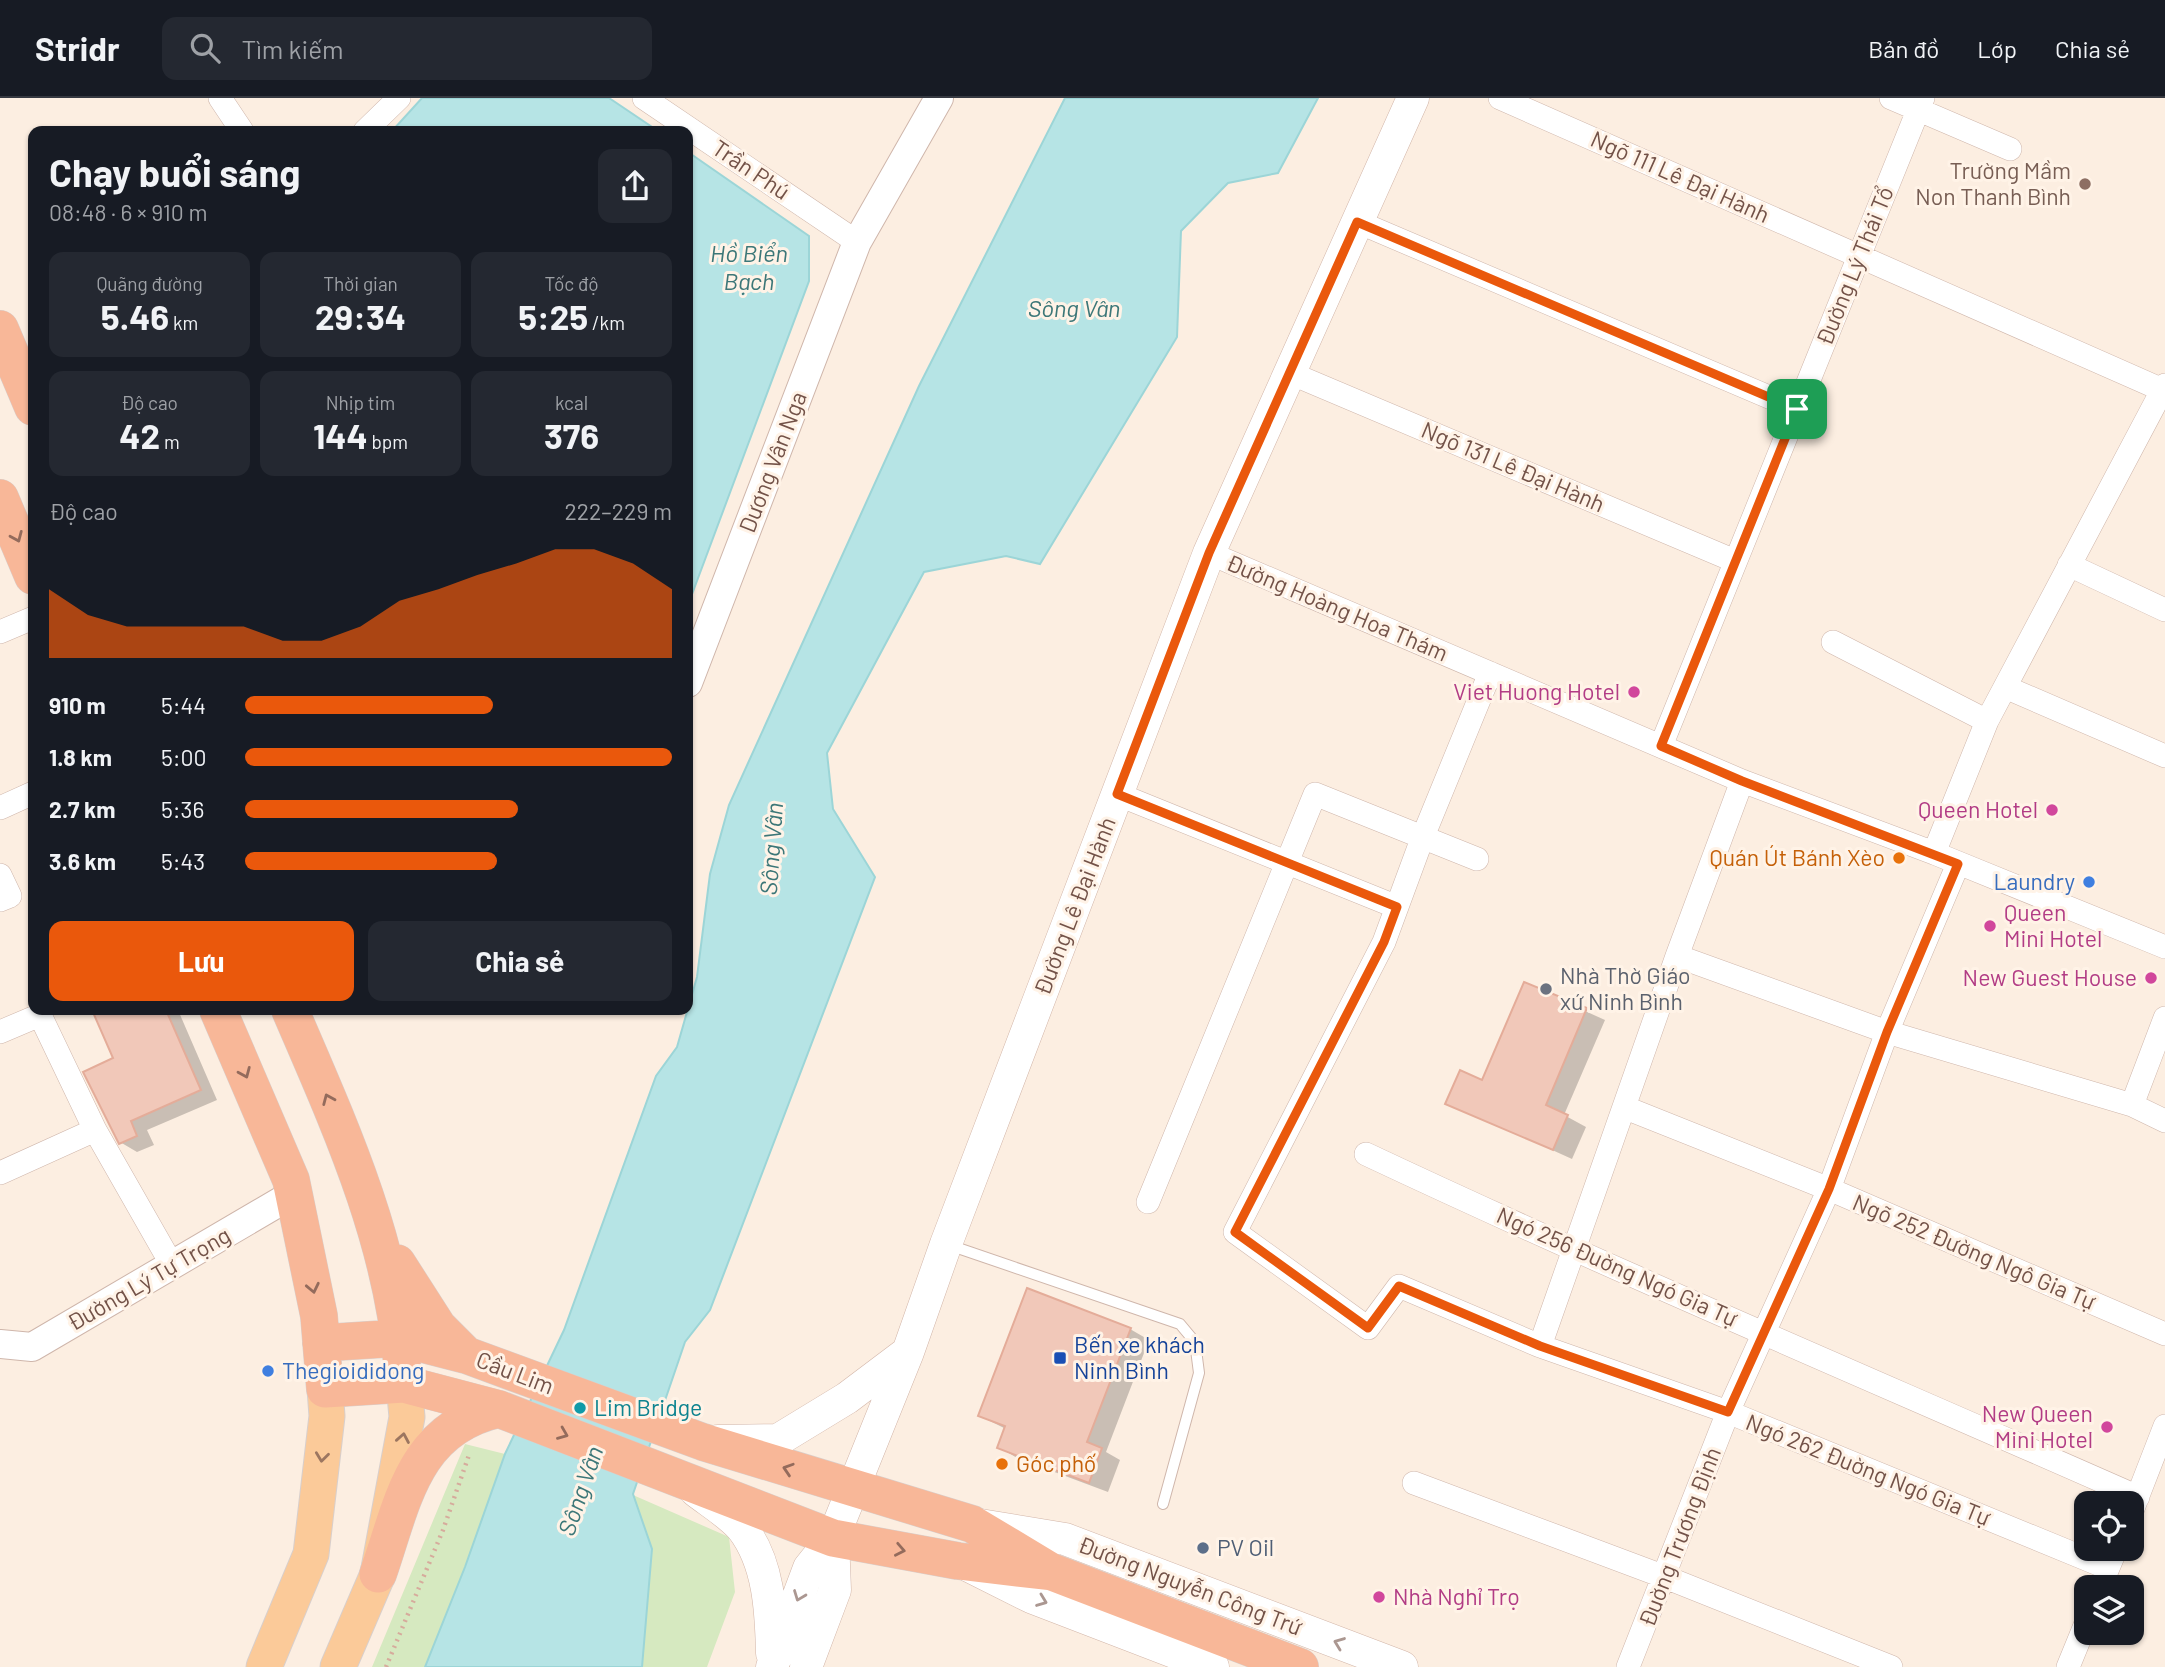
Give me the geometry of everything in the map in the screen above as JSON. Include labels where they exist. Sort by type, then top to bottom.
[{"type":"highway","points":[[0,498],[28,564]]},
{"type":"highway","points":[[220,1015],[291,1180],[319,1316],[325,1389]]},
{"type":"highway","points":[[292,1015],[402,1276],[438,1327],[466,1355]]},
{"type":"highway","points":[[355,1162],[397,1309],[404,1384]]},
{"type":"highway","name":"Cầu Lim","points":[[321,1343],[400,1338],[466,1355],[703,1442]]},
{"type":"highway","name":"Cầu Lim","points":[[325,1389],[404,1384],[499,1409],[686,1483]]},
{"type":"highway","points":[[378,1574],[412,1474],[434,1442],[480,1414],[499,1409]]},
{"type":"highway","name":"Đường Nguyễn Công Trứ","points":[[703,1442],[972,1524],[1052,1572]]},
{"type":"highway","name":"Đường Nguyễn Công Trứ","points":[[686,1483],[833,1538],[958,1561],[1052,1572]]},
{"type":"highway","points":[[1052,1572],[1300,1667]]},
{"type":"main road","name":"Đường Lê Đại Hành","points":[[833,1538],[908,1352],[946,1244],[1209,553],[1413,98]]},
{"type":"main road","points":[[703,1442],[778,1440],[847,1398],[908,1352]]},
{"type":"main road","points":[[338,1667],[378,1574],[407,1417],[404,1384]]},
{"type":"main road","points":[[264,1667],[311,1554],[327,1416],[325,1389]]},
{"type":"main road","points":[[686,1483],[742,1528],[751,1545],[768,1590],[772,1667]]},
{"type":"main road","name":"Đường Nguyễn Công Trứ","points":[[972,1524],[1065,1539],[1402,1667]]},
{"type":"main road","points":[[772,1667],[809,1568],[833,1538]]},
{"type":"main road","points":[[806,1667],[835,1590],[833,1538]]},
{"type":"main road","name":"Đường Nguyễn Công Trứ","points":[[958,1561],[1031,1597],[1213,1667]]},
{"type":"street","points":[[220,98],[239,126]]},
{"type":"street","points":[[370,126],[399,98]]},
{"type":"street","name":"Trần Phú","points":[[645,98],[686,126]]},
{"type":"street","name":"Dương Vân Nga","points":[[693,670],[857,242],[939,98]]},
{"type":"street","name":"Ngõ 111 Lê Đại Hành","points":[[1500,98],[2164,388]]},
{"type":"street","points":[[1891,98],[1921,104],[2010,149]]},
{"type":"street","name":"Đường Lý Thái Tổ","points":[[1661,746],[1921,104]]},
{"type":"street","name":"Trần Phú","points":[[693,131],[857,242]]},
{"type":"street","points":[[1357,222],[1797,409]]},
{"type":"street","name":"Ngõ 131 Lê Đại Hành","points":[[1290,373],[1735,561]]},
{"type":"street","points":[[1934,853],[1987,720],[2164,388]]},
{"type":"street","name":"Đường Hoàng Hoa Thám","points":[[1209,553],[1742,781],[1934,853],[2165,947]]},
{"type":"street","points":[[2069,565],[2165,610]]},
{"type":"street","points":[[0,632],[28,620]]},
{"type":"street","points":[[1833,642],[1987,720]]},
{"type":"street","points":[[1117,794],[1397,907],[1490,673]]},
{"type":"street","points":[[2005,687],[2165,756]]},
{"type":"street","points":[[1540,1346],[1572,1251],[1626,1108],[1677,956],[1742,781]]},
{"type":"street","points":[[1148,1202],[1315,794],[1477,859]]},
{"type":"street","points":[[0,808],[28,795]]},
{"type":"street","name":"Đuờng Trương Định","points":[[1628,1667],[1728,1412],[1829,1189],[1887,1032],[1958,864]]},
{"type":"street","name":"Ngó 262 Đuờng Ngó Gia Tự","points":[[1397,907],[1384,942],[1235,1232],[1368,1328],[1399,1286],[1540,1346],[1728,1412],[2108,1568]]},
{"type":"street","points":[[1677,956],[1887,1032],[2132,1105],[2165,1121]]},
{"type":"street","points":[[0,1032],[40,1015],[95,1130],[172,1265]]},
{"type":"street","points":[[2132,1105],[2165,1018]]},
{"type":"street","name":"Ngõ 252 Đường Ngô Gia Tự","points":[[1626,1108],[1829,1189],[2165,1334]]},
{"type":"street","points":[[0,1173],[95,1130]]},
{"type":"street","name":"Ngó 256 Đuờng Ngó Gia Tự","points":[[1366,1154],[1572,1251],[1766,1332],[2105,1491]]},
{"type":"street","name":"Đường Lý Tự Trọng","points":[[0,1344],[32,1347],[293,1194]]},
{"type":"street","points":[[2140,1491],[2165,1426]]},
{"type":"street","points":[[1415,1483],[1665,1577],[1891,1667]]},
{"type":"street","points":[[2068,1667],[2077,1645]]},
{"type":"lane","points":[[946,1244],[1181,1324],[1195,1342],[1199,1373],[1163,1504]]},
{"type":"path","points":[[386,1667],[443,1531],[471,1451]]},
{"type":"green space","points":[[465,1444],[505,1454],[465,1567],[425,1667],[372,1667]]},
{"type":"green space","points":[[633,1495],[729,1537],[735,1592],[707,1667],[642,1667],[652,1549]]},
{"type":"water","points":[[422,98],[609,98],[651,126],[397,126]]},
{"type":"water","name":"Sông Vân","points":[[1065,98],[1318,98],[1278,173],[1228,183],[1181,231],[1177,337],[1040,564],[1006,556],[924,572],[827,753],[833,809],[875,877],[710,1310],[685,1342],[633,1494],[652,1549],[642,1667],[425,1667],[465,1567],[505,1454],[564,1330],[656,1076],[677,1047],[686,1015],[693,1015],[693,991],[710,874],[729,805],[919,386]]},
{"type":"water","name":"Hồ Biển Bạch","points":[[693,155],[809,236],[809,281],[693,592]]},
{"type":"building","points":[[1524,982],[1587,1008],[1546,1105],[1568,1115],[1553,1150],[1445,1104],[1460,1070],[1482,1080]]},
{"type":"building","points":[[94,1015],[168,1015],[201,1090],[131,1121],[137,1136],[119,1144],[83,1072],[113,1058]]},
{"type":"building","name":"Bến xe khách Ninh Bình","points":[[1027,1288],[1131,1328],[1087,1442],[1102,1448],[1089,1483],[997,1448],[1005,1426],[978,1416]]},
{"type":"place","name":"Trường Mầm Non Thanh Bình","points":[[2085,184]]},
{"type":"place","name":"Viet Huong Hotel","points":[[1634,692]]},
{"type":"place","name":"Queen Hotel","points":[[2052,810]]},
{"type":"place","name":"Quán Út Bánh Xèo","points":[[1899,858]]},
{"type":"place","name":"Laundry","points":[[2089,882]]},
{"type":"place","name":"Queen Mini Hotel","points":[[1990,926]]},
{"type":"place","name":"New Guest House","points":[[2151,978]]},
{"type":"place","name":"Nhà Thờ Giáo xứ Ninh Bình","points":[[1546,989]]},
{"type":"place","name":"Bến xe khách Ninh Bình","points":[[1060,1358]]},
{"type":"place","name":"Thegioididong","points":[[268,1371]]},
{"type":"place","name":"Lim Bridge","points":[[580,1408]]},
{"type":"place","name":"New Queen Mini Hotel","points":[[2107,1427]]},
{"type":"place","name":"Góc phố","points":[[1002,1464]]},
{"type":"place","name":"PV Oil","points":[[1203,1548]]},
{"type":"place","name":"Nhà Nghỉ Trọ","points":[[1379,1597]]},
{"type":"route","points":[[1357,222],[1797,409],[1661,746],[1742,781],[1958,864],[1887,1032],[1829,1189],[1766,1332],[1728,1412],[1540,1346],[1399,1286],[1368,1328],[1235,1232],[1384,942],[1397,907],[1117,794],[1209,553],[1357,222]]}]
